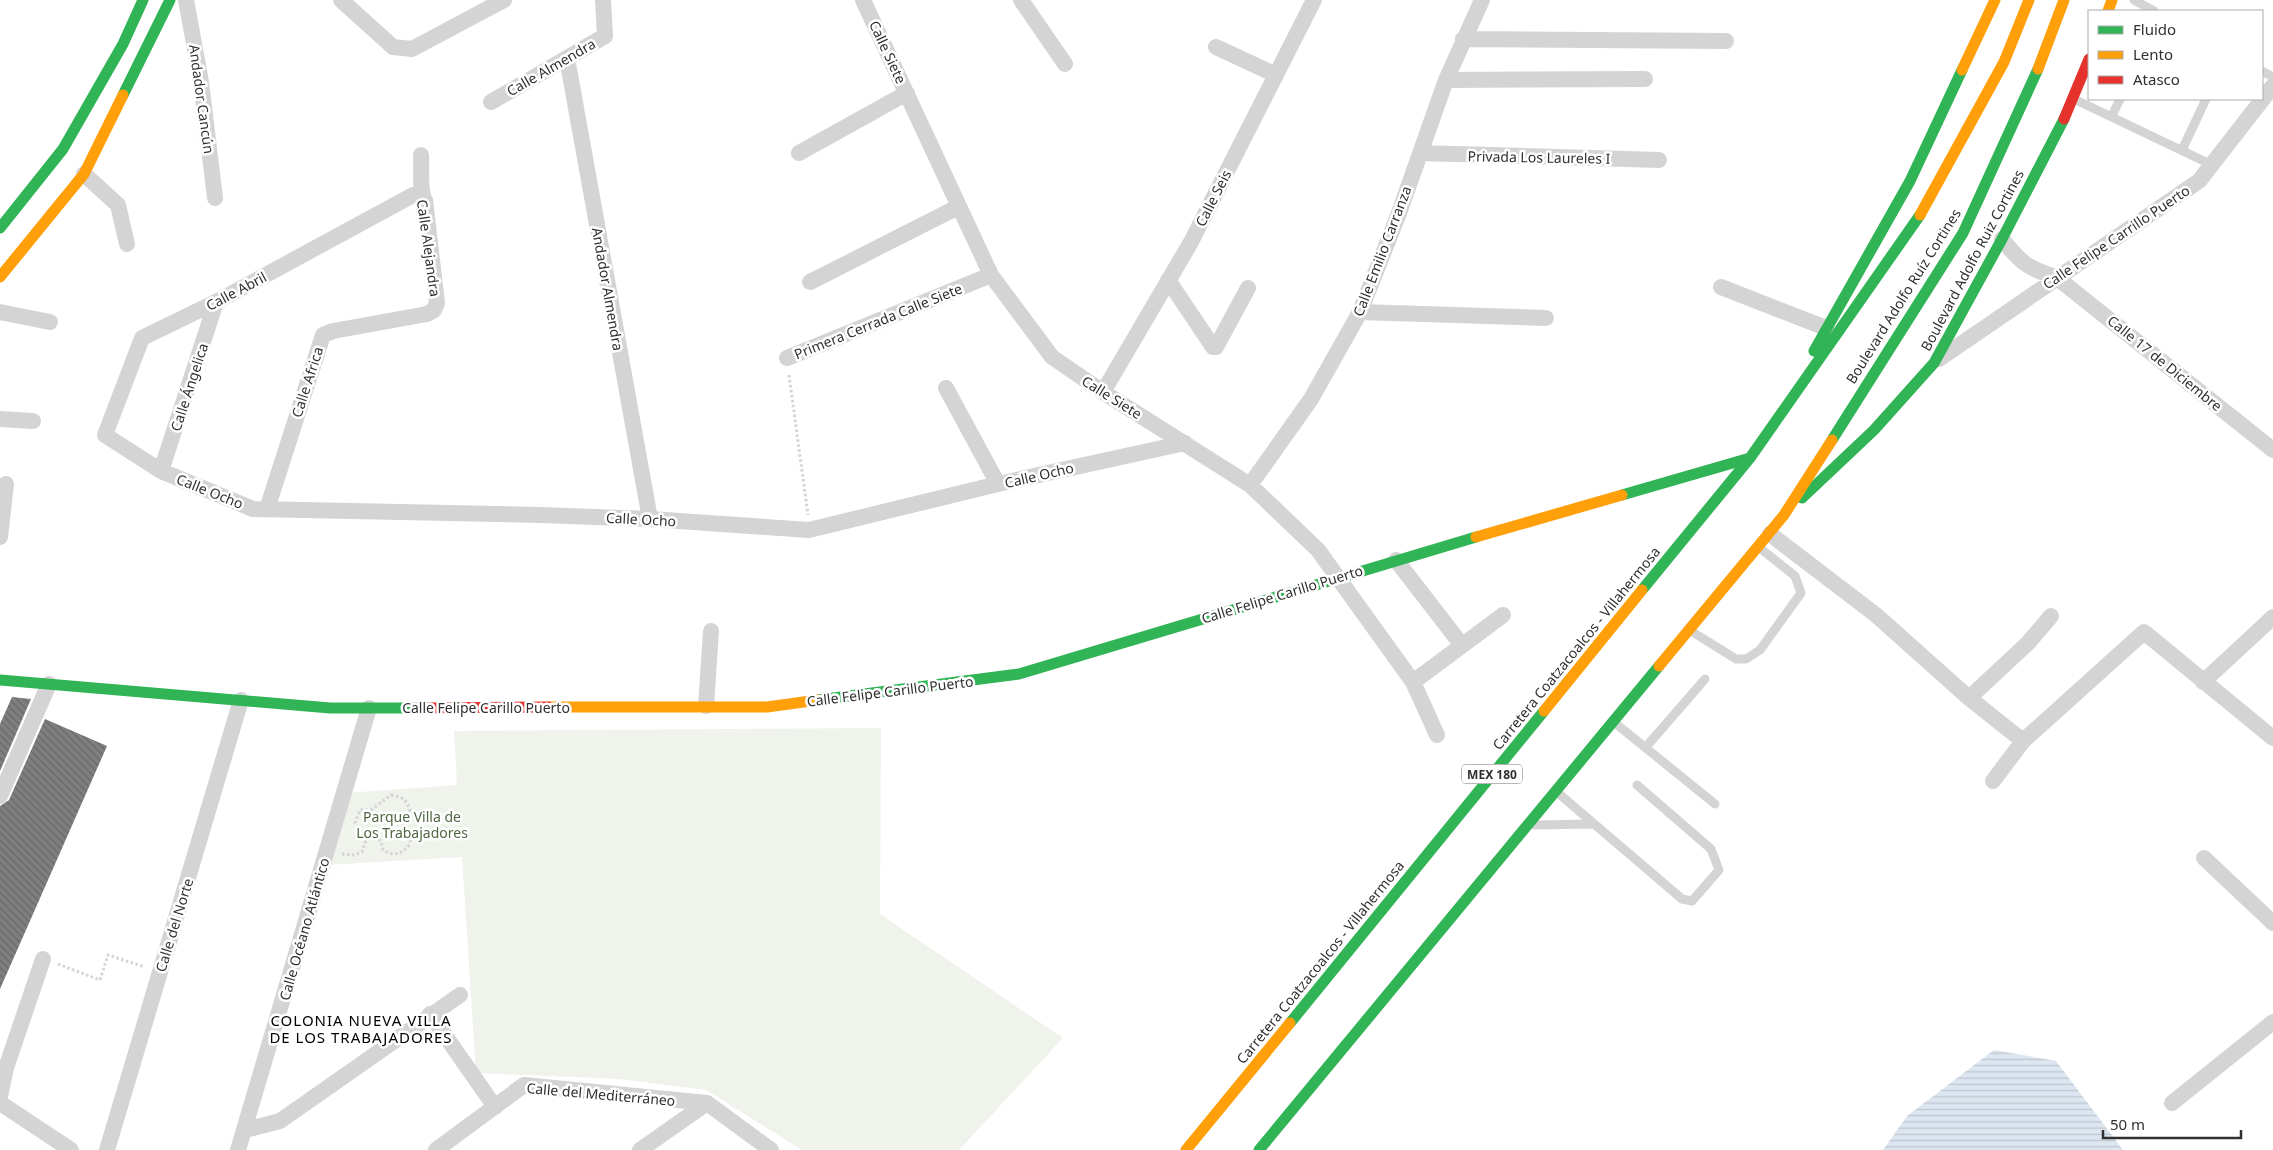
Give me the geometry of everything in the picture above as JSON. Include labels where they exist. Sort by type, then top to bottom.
[{"type":"main road","points":[[0,228],[63,149],[123,44],[143,0]]},
{"type":"main road","points":[[0,277],[84,174],[170,0]]},
{"type":"main road","points":[[1793,393],[1826,328],[1910,181],[1996,0]]},
{"type":"main road","name":"Boulevard Adolfo Ruíz Cortines","points":[[1793,393],[1839,333],[1916,222],[2004,62],[2029,0]]},
{"type":"main road","name":"Boulevard Adolfo Ruíz Cortines","points":[[1784,515],[1963,233],[2031,88],[2064,0]]},
{"type":"main road","name":"Boulevard Adolfo Ruiz Cortines","points":[[1784,515],[1874,430],[1934,363],[2002,239],[2074,99],[2088,62]]},
{"type":"main road","name":"Carretera Coatzacoalcos - Villahermosa","points":[[1186,1150],[1750,458],[1793,393]]},
{"type":"main road","name":"Calle Felipe Carillo Puerto","points":[[0,680],[330,708],[767,707],[1019,674],[1396,560],[1750,458]]},
{"type":"main road","points":[[1259,1150],[1784,515]]},
{"type":"street","name":"Andador Cancún","points":[[186,0],[201,82],[215,198]]},
{"type":"street","points":[[342,0],[393,47],[412,49],[504,0]]},
{"type":"street","name":"Calle Almendra","points":[[491,102],[605,36],[603,0]]},
{"type":"street","name":"Calle Siete","points":[[863,0],[991,275],[1052,356],[1103,392],[1250,485],[1318,550],[1412,682],[1437,734]]},
{"type":"street","points":[[1021,0],[1065,64]]},
{"type":"street","name":"Calle Seis","points":[[1103,392],[1191,242],[1314,0]]},
{"type":"street","name":"Calle Emilio Carranza","points":[[1250,485],[1311,399],[1360,312],[1446,80],[1482,0]]},
{"type":"street","points":[[1463,39],[1726,41]]},
{"type":"street","points":[[1216,47],[1276,75]]},
{"type":"street","name":"Andador Almendra","points":[[567,58],[650,519]]},
{"type":"street","points":[[1446,80],[1645,79]]},
{"type":"street","name":"Calle Felipe Carrillo Puerto","points":[[2263,99],[2273,86]]},
{"type":"street","points":[[799,153],[907,93]]},
{"type":"street","name":"Calle Felipe Carrillo Puerto","points":[[1934,363],[2056,277],[2198,182],[2262,100]]},
{"type":"street","name":"Privada Los Laureles I","points":[[1420,154],[1658,160]]},
{"type":"street","name":"Calle Alejandra","points":[[421,155],[423,180],[421,194],[425,200],[437,303],[434,310]]},
{"type":"street","points":[[84,174],[118,205],[126,244]]},
{"type":"street","name":"Calle Abril","points":[[105,435],[142,338],[216,302],[413,195],[421,194]]},
{"type":"street","points":[[810,282],[958,207]]},
{"type":"street","points":[[2002,239],[2016,257],[2031,270],[2056,277]]},
{"type":"street","name":"Primera Cerrada Calle Siete","points":[[787,358],[991,275]]},
{"type":"street","name":"Calle 17 de Diciembre","points":[[2056,277],[2273,450]]},
{"type":"street","points":[[1168,280],[1216,347],[1248,288]]},
{"type":"street","points":[[1722,287],[1826,328]]},
{"type":"street","name":"Calle Ángelica","points":[[161,471],[216,302]]},
{"type":"street","name":"Calle Africa","points":[[267,510],[323,335],[427,314],[434,310]]},
{"type":"street","points":[[0,312],[50,322]]},
{"type":"street","points":[[1360,312],[1546,318]]},
{"type":"street","points":[[946,388],[998,484]]},
{"type":"street","points":[[0,419],[33,421]]},
{"type":"street","name":"Calle Ocho","points":[[105,435],[161,471],[253,509],[650,519],[809,530],[998,484],[1185,443]]},
{"type":"street","points":[[0,537],[6,484]]},
{"type":"street","points":[[1770,534],[1876,615],[2023,742]]},
{"type":"street","points":[[1396,560],[1461,644]]},
{"type":"street","points":[[1412,682],[1461,644],[1503,615]]},
{"type":"street","points":[[1970,698],[2028,643],[2052,616]]},
{"type":"street","points":[[2203,682],[2273,617]]},
{"type":"street","points":[[706,706],[711,631]]},
{"type":"street","points":[[1993,781],[2023,742],[2144,632],[2273,738]]},
{"type":"street","points":[[0,796],[48,684]]},
{"type":"street","name":"Calle del Norte","points":[[107,1150],[241,700]]},
{"type":"street","name":"Calle Océano Atlántico","points":[[238,1150],[369,708]]},
{"type":"street","points":[[2204,858],[2273,923]]},
{"type":"street","points":[[0,1096],[6,1068],[43,959]]},
{"type":"street","points":[[245,1130],[280,1121],[430,1014],[460,995]]},
{"type":"street","points":[[430,1014],[495,1107]]},
{"type":"street","points":[[2172,1103],[2273,1022]]},
{"type":"street","name":"Calle del Mediterráneo","points":[[436,1150],[524,1085],[707,1104],[771,1150]]},
{"type":"street","points":[[0,1104],[72,1150]]},
{"type":"street","points":[[640,1150],[707,1104]]},
{"type":"lane","points":[[2134,0],[2152,10]]},
{"type":"lane","points":[[2074,99],[2212,165]]},
{"type":"lane","points":[[2112,116],[2120,100]]},
{"type":"lane","points":[[2182,150],[2206,100]]},
{"type":"lane","points":[[1689,630],[1736,659],[1746,659],[1760,650],[1802,593],[1795,576],[1759,546]]},
{"type":"lane","points":[[1646,747],[1705,679]]},
{"type":"lane","points":[[1613,721],[1716,804]]},
{"type":"lane","points":[[1556,791],[1682,899],[1692,901],[1705,889],[1719,870],[1711,850],[1637,785]]},
{"type":"lane","points":[[1527,825],[1593,824]]},
{"type":"path","name":"Primera Cerrada Calle Siete","points":[[787,358],[809,530]]},
{"type":"path","points":[[391,795],[401,797],[407,802],[410,811],[402,827],[410,839],[406,849],[399,854],[391,855],[383,850],[381,841],[374,836],[367,837],[363,837],[355,823],[360,810],[371,810],[391,795]]},
{"type":"path","points":[[329,844],[336,852],[354,855],[362,852],[367,837]]},
{"type":"path","points":[[43,959],[100,980],[108,955],[160,972]]},
{"type":"green space","name":"Parque Villa de Los Trabajadores","points":[[881,728],[880,914],[1063,1038],[959,1150],[802,1150],[706,1090],[619,1079],[476,1073],[462,857],[327,865],[346,793],[457,785],[454,731]]},
{"type":"shaded area","points":[[1994,1050],[2056,1061],[2123,1150],[1883,1150],[1907,1116]]},
{"type":"building","points":[[12,697],[31,699],[0,771],[0,724]]},
{"type":"building","points":[[45,719],[107,746],[0,989],[0,806],[9,800]]},
{"type":"traffic: fast","points":[[0,228],[63,149],[123,44],[143,0]]},
{"type":"traffic: fast","points":[[123,95],[170,0]]},
{"type":"traffic: fast","points":[[1832,440],[1963,233],[2038,69]]},
{"type":"traffic: fast","points":[[1814,351],[1910,181],[1962,70]]},
{"type":"traffic: fast","points":[[1802,498],[1874,430],[1934,363],[2002,239],[2064,119]]},
{"type":"traffic: fast","points":[[1642,590],[1750,458],[1920,215]]},
{"type":"traffic: fast","points":[[1622,495],[1750,458]]},
{"type":"traffic: fast","points":[[818,700],[1019,674],[1476,537]]},
{"type":"traffic: fast","points":[[1259,1150],[1659,666]]},
{"type":"traffic: fast","points":[[0,680],[330,708],[422,708]]},
{"type":"traffic: fast","points":[[1290,1023],[1544,711]]},
{"type":"traffic: slow","points":[[1962,70],[1995,0]]},
{"type":"traffic: slow","points":[[1920,215],[2004,62],[2029,0]]},
{"type":"traffic: slow","points":[[2038,69],[2064,0]]},
{"type":"traffic: slow","points":[[2108,10],[2112,0]]},
{"type":"traffic: slow","points":[[0,277],[84,174],[123,95]]},
{"type":"traffic: slow","points":[[1659,666],[1784,515],[1832,440]]},
{"type":"traffic: slow","points":[[1476,537],[1622,495]]},
{"type":"traffic: slow","points":[[1544,711],[1642,590]]},
{"type":"traffic: slow","points":[[549,707],[767,707],[818,700]]},
{"type":"traffic: slow","points":[[1186,1150],[1290,1023]]},
{"type":"traffic: jam","points":[[2064,119],[2088,61]]},
{"type":"traffic: jam","points":[[422,708],[549,707]]},
{"type":"district","name":"COLONIA NUEVA VILLA DE LOS TRABAJADORES","points":[[361,1028]]}]
